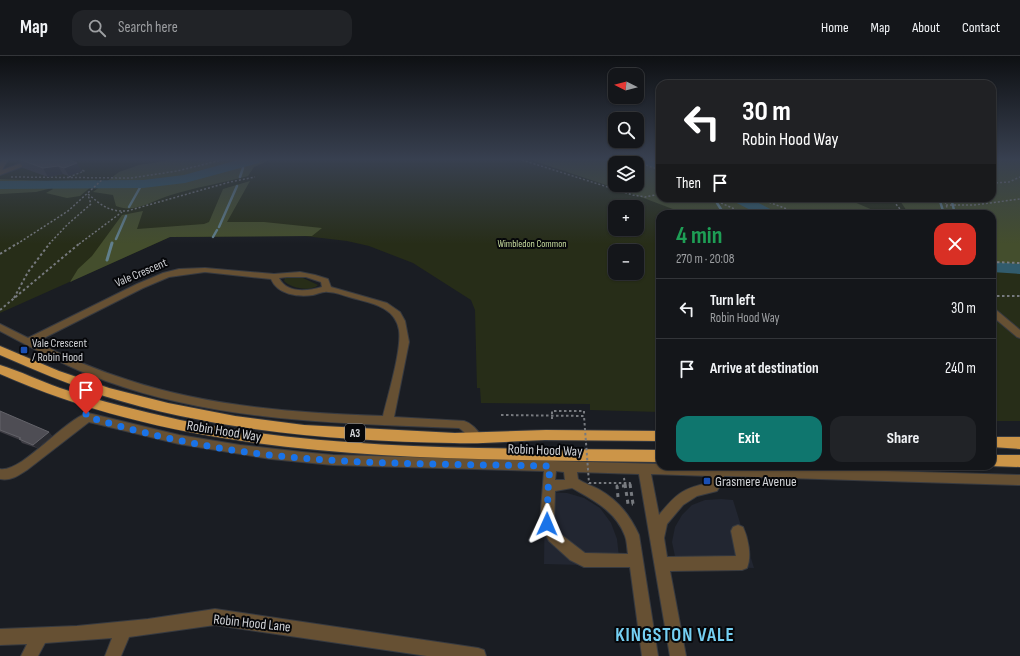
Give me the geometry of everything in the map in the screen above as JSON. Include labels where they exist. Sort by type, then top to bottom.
[{"type":"highway","name":"Robin Hood Way","points":[[0,350],[92,387],[136,400],[201,415],[304,430],[455,438],[475,436],[656,436]]},
{"type":"highway","name":"Robin Hood Way","points":[[0,369],[36,384],[90,403],[156,420],[278,441],[382,449],[656,456]]},
{"type":"highway","points":[[996,442],[1020,443]]},
{"type":"highway","points":[[996,461],[1020,461]]},
{"type":"street","name":"Vale Crescent","points":[[27,342],[140,286],[173,273],[192,270],[205,270],[274,277],[287,273],[301,274],[316,277],[324,281],[327,288]]},
{"type":"street","name":"Vale Crescent","points":[[274,277],[277,285],[284,290],[300,293],[314,292],[327,288],[384,305],[394,311],[401,320],[404,330],[404,342],[388,421]]},
{"type":"street","points":[[996,314],[1020,335]]},
{"type":"street","name":"Robin Hood Way","points":[[0,327],[76,366],[167,396],[241,410],[464,425],[475,436]]},
{"type":"street","points":[[0,474],[7,475],[20,469],[74,425],[88,417],[86,414],[90,403]]},
{"type":"street","name":"Robin Hood Way","points":[[88,417],[157,436],[224,449],[278,456],[407,463],[550,466],[571,474],[717,471],[1020,480]]},
{"type":"street","points":[[550,466],[547,524],[554,537],[575,555],[584,560],[636,561]]},
{"type":"street","points":[[657,538],[661,522],[678,501],[694,491],[713,487],[718,480],[717,471]]},
{"type":"street","points":[[644,473],[678,656]]},
{"type":"street","points":[[548,486],[567,485],[571,474],[611,504],[624,520],[632,535],[650,656]]},
{"type":"street","points":[[661,564],[742,563],[743,556],[738,531]]},
{"type":"street","name":"Robin Hood Lane","points":[[0,637],[40,636],[124,629],[215,617],[478,656]]},
{"type":"street","points":[[112,656],[124,629]]},
{"type":"street","points":[[29,656],[40,636]]},
{"type":"path","points":[[0,254],[50,224],[75,206],[92,188]]},
{"type":"path","points":[[88,194],[103,208],[111,211],[123,211],[144,207],[209,188]]},
{"type":"path","points":[[611,188],[645,197],[656,195]]},
{"type":"path","points":[[13,300],[18,287],[54,238],[91,204],[88,194]]},
{"type":"path","points":[[946,205],[970,207],[1020,199]]},
{"type":"path","points":[[720,202],[731,202]]},
{"type":"path","points":[[720,202],[737,210]]},
{"type":"path","points":[[768,202],[790,210]]},
{"type":"path","points":[[894,202],[901,210]]},
{"type":"path","points":[[945,202],[948,210]]},
{"type":"path","points":[[0,310],[94,232],[123,211]]},
{"type":"path","points":[[996,262],[1020,263]]},
{"type":"path","points":[[996,296],[1020,296]]},
{"type":"path","points":[[552,419],[552,411],[584,411],[589,483],[630,483],[633,504],[628,504],[625,487],[623,475]]},
{"type":"path","points":[[501,415],[584,416]]},
{"type":"path","points":[[617,500],[617,486],[625,487]]},
{"type":"shaded area","points":[[545,492],[567,493],[584,498],[600,508],[611,523],[617,539],[620,566],[544,564]]},
{"type":"shaded area","points":[[705,500],[733,500],[754,568],[677,566],[672,542],[675,527],[682,515],[692,505]]},
{"type":"green space","name":"Wimbledon Common","points":[[0,188],[608,188],[608,192],[644,192],[644,188],[656,188],[656,202],[996,202],[996,188],[1020,188],[1020,421],[996,421],[996,210],[656,210],[656,412],[590,410],[590,404],[481,403],[480,388],[477,388],[475,310],[471,300],[413,263],[369,246],[347,241],[296,235],[170,237],[0,313]]},
{"type":"green space","points":[[0,188],[52,188],[36,192],[0,194]]},
{"type":"green space","points":[[52,188],[90,188],[80,196],[67,198],[46,193],[53,189]]},
{"type":"green space","points":[[98,188],[197,188],[130,208],[116,206],[113,195],[93,192]]},
{"type":"green space","points":[[246,188],[227,222],[264,222],[322,228],[312,236],[170,237],[70,282],[78,269],[92,256],[122,215],[143,211],[137,229],[204,224],[209,222],[223,189]]},
{"type":"green space","points":[[644,188],[656,188],[656,202],[854,202],[873,210],[738,209],[675,210],[627,192],[644,192]]},
{"type":"green space","points":[[996,188],[1020,188],[1020,272],[996,270],[996,210],[906,210],[901,202],[996,202]]},
{"type":"green space","points":[[285,278],[303,278],[318,285],[306,289],[291,286],[284,281]]},
{"type":"building","points":[[0,411],[49,432],[33,445],[19,439],[21,438],[0,430]]},
{"type":"waterway","points":[[129,207],[140,188]]},
{"type":"waterway","points":[[219,227],[236,188]]},
{"type":"waterway","points":[[746,202],[761,210]]},
{"type":"waterway","points":[[940,202],[943,210]]},
{"type":"waterway","points":[[952,202],[954,210]]},
{"type":"waterway","points":[[717,203],[721,210]]},
{"type":"waterway","points":[[116,239],[126,216]]},
{"type":"waterway","points":[[213,237],[217,230]]},
{"type":"waterway","points":[[107,260],[112,243]]},
{"type":"waterway","points":[[996,267],[1020,269]]},
{"type":"place","name":"Vale Crescent / Robin Hood","points":[[24,350]]},
{"type":"place","name":"Grasmere Avenue","points":[[707,481]]},
{"type":"district","name":"KINGSTON VALE","points":[[675,635]]},
{"type":"route","points":[[86,414],[88,417],[157,436],[224,449],[278,456],[387,462],[550,466],[547,524]]}]
